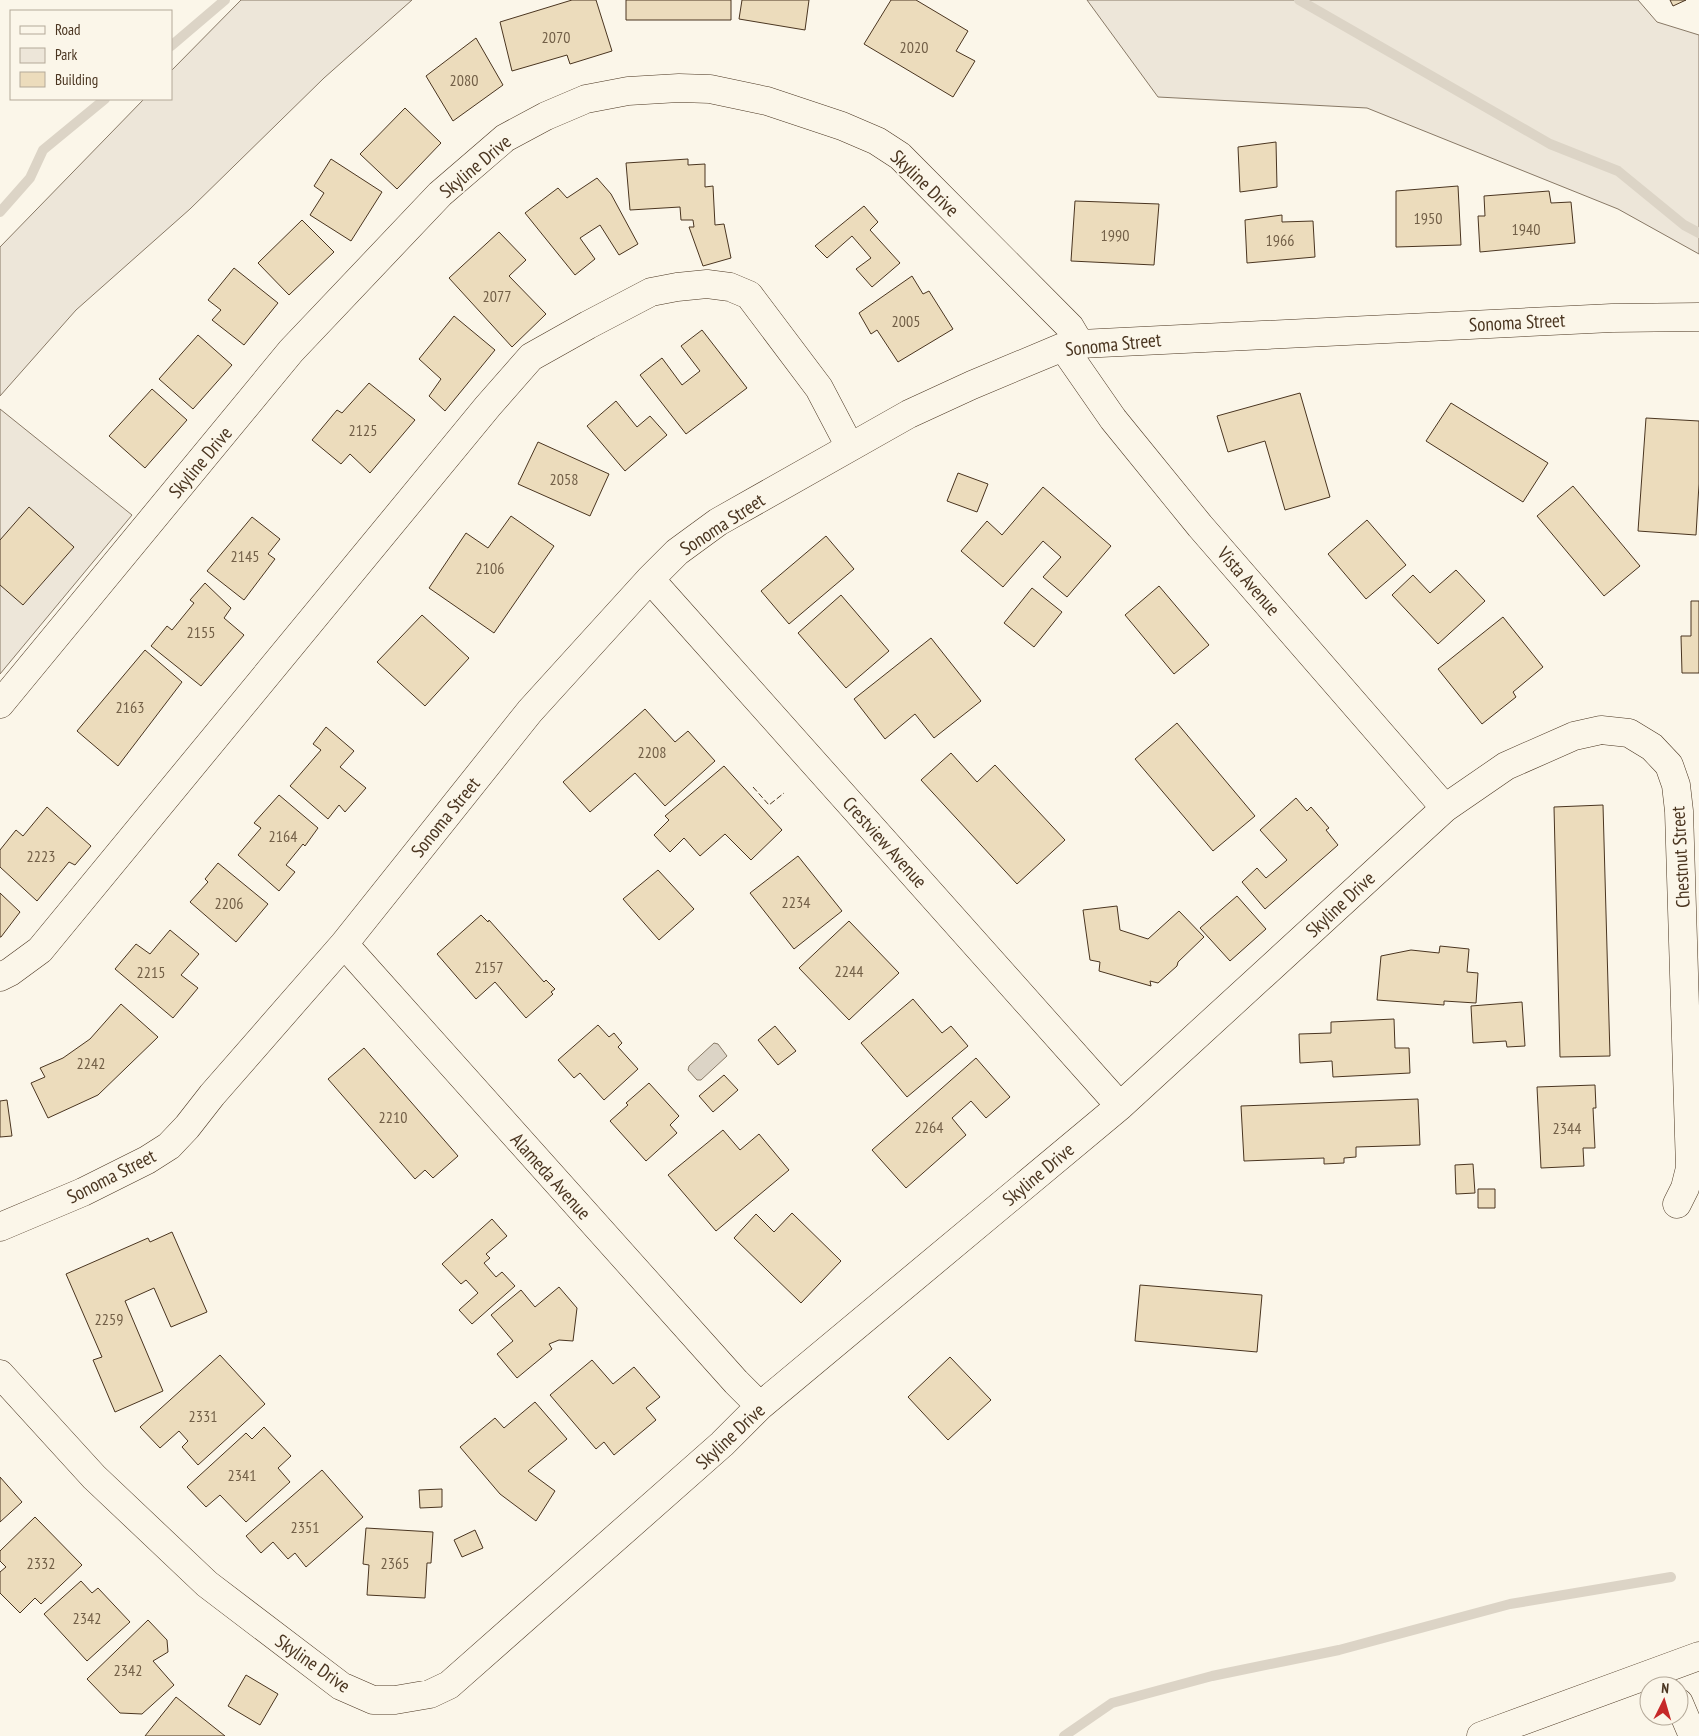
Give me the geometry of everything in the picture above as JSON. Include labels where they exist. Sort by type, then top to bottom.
[{"type":"street","name":"Skyline Drive","points":[[0,704],[291,351],[440,194],[505,138],[546,116],[586,100],[628,91],[680,88],[710,89],[767,101],[842,126],[877,141],[900,156],[1070,327],[1072,345]]},
{"type":"street","points":[[0,977],[40,950],[488,406],[531,358],[651,292],[708,284],[730,288],[749,295],[784,341],[819,388],[850,447]]},
{"type":"street","name":"Sonoma Street","points":[[0,1227],[83,1192],[147,1160],[168,1146],[187,1127],[212,1095],[344,944],[530,711],[677,552],[718,522],[909,414],[972,385],[1072,345],[1602,318],[1699,317]]},
{"type":"street","name":"Vista Avenue","points":[[1072,345],[1113,420],[1200,526],[1445,808]]},
{"type":"street","name":"Crestview Avenue","points":[[650,579],[1120,1106]]},
{"type":"street","name":"Chestnut Street","points":[[1445,808],[1506,766],[1574,736],[1601,730],[1629,734],[1652,747],[1669,765],[1676,785],[1679,811],[1690,1168],[1685,1188],[1677,1204]]},
{"type":"street","name":"Skyline Drive","points":[[0,1374],[94,1477],[207,1584],[341,1686],[373,1700],[412,1698],[430,1694],[449,1685],[722,1444],[760,1406],[1120,1106],[1445,808]]},
{"type":"street","name":"Alameda Avenue","points":[[344,944],[736,1382],[760,1406]]},
{"type":"street","points":[[1669,1676],[1699,1656]]},
{"type":"street","points":[[1481,1736],[1639,1686]]},
{"type":"street","points":[[1689,1726],[1693,1736],[1699,1734]]},
{"type":"green space","points":[[241,0],[412,0],[324,78],[190,209],[76,310],[0,396],[0,247],[143,100],[172,100],[172,70]]},
{"type":"green space","points":[[1087,0],[1638,0],[1657,22],[1699,35],[1699,254],[1618,209],[1367,108],[1158,97]]},
{"type":"green space","points":[[0,409],[132,515],[0,674]]},
{"type":"shaded area","points":[[714,1043],[718,1044],[727,1056],[701,1080],[697,1080],[688,1070],[689,1066]]},
{"type":"building","points":[[572,0],[596,0],[612,51],[570,64],[567,55],[512,71],[500,22]]},
{"type":"building","points":[[626,0],[731,0],[731,20],[626,20]]},
{"type":"building","points":[[742,0],[809,0],[805,30],[739,19]]},
{"type":"building","points":[[891,0],[916,0],[968,31],[956,51],[975,61],[953,97],[864,44]]},
{"type":"building","points":[[1670,0],[1686,0],[1673,6]]},
{"type":"building","points":[[476,38],[503,85],[453,121],[426,76]]},
{"type":"building","points":[[405,108],[441,143],[397,189],[360,154]]},
{"type":"building","points":[[1276,142],[1277,187],[1240,192],[1238,147]]},
{"type":"building","points":[[331,159],[382,192],[351,241],[310,215],[324,193],[314,186]]},
{"type":"building","points":[[688,159],[688,165],[705,164],[705,187],[713,186],[715,225],[724,224],[731,258],[703,266],[689,227],[694,227],[693,220],[681,220],[680,207],[630,210],[626,163]]},
{"type":"building","points":[[597,178],[611,194],[638,244],[619,255],[600,225],[580,238],[595,259],[575,275],[525,213],[558,188],[567,198]]},
{"type":"building","points":[[1458,186],[1461,245],[1396,247],[1396,191]]},
{"type":"building","points":[[1549,191],[1551,203],[1571,202],[1575,243],[1480,252],[1478,216],[1485,216],[1484,196]]},
{"type":"building","points":[[1075,201],[1159,204],[1154,265],[1071,261]]},
{"type":"building","points":[[864,206],[878,222],[870,230],[900,263],[872,287],[856,269],[871,258],[852,236],[827,258],[815,246]]},
{"type":"building","points":[[1282,215],[1282,222],[1313,221],[1315,257],[1247,263],[1245,220]]},
{"type":"building","points":[[302,220],[334,252],[289,295],[258,263]]},
{"type":"building","points":[[499,232],[526,260],[509,276],[546,314],[512,347],[449,278]]},
{"type":"building","points":[[234,268],[278,303],[244,345],[212,320],[221,310],[208,300]]},
{"type":"building","points":[[912,276],[923,294],[929,291],[953,329],[898,362],[877,330],[871,334],[859,313]]},
{"type":"building","points":[[454,316],[495,350],[445,411],[429,396],[441,379],[419,359]]},
{"type":"building","points":[[702,330],[747,388],[686,434],[640,375],[662,358],[682,385],[700,371],[681,346]]},
{"type":"building","points":[[198,335],[232,365],[193,409],[159,379]]},
{"type":"building","points":[[369,383],[415,420],[370,473],[350,454],[341,464],[312,440],[337,410],[342,413]]},
{"type":"building","points":[[152,389],[187,420],[145,468],[109,436]]},
{"type":"building","points":[[1300,393],[1330,497],[1285,510],[1265,441],[1228,452],[1217,416]]},
{"type":"building","points":[[616,401],[637,427],[650,416],[667,435],[625,471],[587,426]]},
{"type":"building","points":[[1451,403],[1548,463],[1523,502],[1426,441]]},
{"type":"building","points":[[1646,418],[1699,421],[1699,484],[1696,535],[1638,531]]},
{"type":"building","points":[[538,442],[609,474],[590,516],[518,484]]},
{"type":"building","points":[[958,473],[988,484],[977,512],[947,501]]},
{"type":"building","points":[[1573,486],[1640,566],[1604,596],[1537,516]]},
{"type":"building","points":[[1043,487],[1111,546],[1067,597],[1043,577],[1061,557],[1043,541],[1003,587],[961,551],[987,521],[1002,535]]},
{"type":"building","points":[[29,507],[74,547],[23,605],[0,585],[0,540]]},
{"type":"building","points":[[511,516],[554,546],[494,633],[429,588],[466,533],[488,548]]},
{"type":"building","points":[[252,517],[280,539],[268,554],[275,559],[244,600],[207,571]]},
{"type":"building","points":[[1367,520],[1406,565],[1366,599],[1328,554]]},
{"type":"building","points":[[826,536],[854,569],[789,624],[761,591]]},
{"type":"building","points":[[1456,570],[1485,601],[1438,644],[1392,595],[1413,575],[1430,593]]},
{"type":"building","points":[[205,583],[231,608],[224,618],[244,635],[201,686],[151,646],[167,626],[172,630],[194,603],[190,600]]},
{"type":"building","points":[[1159,586],[1209,645],[1174,674],[1125,615]]},
{"type":"building","points":[[1032,588],[1062,612],[1034,647],[1004,623]]},
{"type":"building","points":[[841,595],[889,651],[846,688],[798,633]]},
{"type":"building","points":[[1691,601],[1699,601],[1699,673],[1682,673],[1681,636],[1691,636]]},
{"type":"building","points":[[422,615],[469,658],[425,706],[377,662]]},
{"type":"building","points":[[1503,617],[1543,667],[1513,692],[1516,697],[1482,724],[1438,669]]},
{"type":"building","points":[[931,638],[981,701],[934,738],[915,714],[885,739],[854,699]]},
{"type":"building","points":[[145,650],[182,682],[118,766],[77,731]]},
{"type":"building","points":[[645,709],[675,742],[688,731],[715,761],[665,806],[635,773],[590,812],[563,782]]},
{"type":"building","points":[[1177,723],[1255,816],[1213,851],[1135,759]]},
{"type":"building","points":[[326,727],[354,751],[340,767],[366,788],[345,812],[339,805],[328,819],[290,786],[321,750],[313,744]]},
{"type":"building","points":[[951,753],[977,782],[995,765],[1065,840],[1017,884],[921,780]]},
{"type":"building","points":[[724,766],[782,830],[751,860],[725,834],[700,856],[684,838],[670,852],[654,835],[669,820],[665,816]]},
{"type":"building","points":[[279,795],[318,828],[305,846],[303,844],[286,865],[295,872],[279,891],[238,855],[261,828],[254,823]]},
{"type":"building","points":[[1296,798],[1307,811],[1311,807],[1329,828],[1326,830],[1338,845],[1265,909],[1242,882],[1257,868],[1266,878],[1287,860],[1260,830]]},
{"type":"building","points":[[1603,805],[1610,1056],[1560,1057],[1554,807]]},
{"type":"building","points":[[47,807],[91,846],[75,865],[69,862],[37,901],[0,867],[0,850],[16,830],[23,836]]},
{"type":"building","points":[[798,856],[842,911],[794,949],[750,893]]},
{"type":"building","points":[[218,863],[268,904],[236,942],[190,902],[208,882],[205,879]]},
{"type":"building","points":[[658,870],[694,909],[659,940],[623,899]]},
{"type":"building","points":[[0,893],[20,912],[1,937],[0,937]]},
{"type":"building","points":[[1237,896],[1266,929],[1230,961],[1200,928]]},
{"type":"building","points":[[1117,906],[1120,930],[1148,939],[1179,911],[1204,937],[1158,983],[1150,981],[1151,986],[1099,971],[1100,962],[1090,960],[1083,910]]},
{"type":"building","points":[[481,915],[488,922],[489,920],[544,982],[546,980],[555,989],[551,992],[553,994],[526,1018],[495,982],[476,999],[437,954]]},
{"type":"building","points":[[849,921],[899,973],[849,1020],[799,968]]},
{"type":"building","points":[[170,930],[199,954],[181,975],[198,988],[173,1018],[115,969],[136,944],[150,954]]},
{"type":"building","points":[[1440,946],[1469,949],[1467,972],[1478,973],[1476,1003],[1444,1001],[1444,1005],[1377,1000],[1381,956],[1411,950],[1439,953]]},
{"type":"building","points":[[913,999],[942,1033],[951,1026],[968,1046],[907,1097],[861,1043]]},
{"type":"building","points":[[1522,1002],[1525,1046],[1507,1047],[1506,1041],[1473,1043],[1471,1006]]},
{"type":"building","points":[[121,1004],[158,1037],[98,1095],[48,1118],[31,1083],[45,1077],[40,1068],[63,1058],[90,1039]]},
{"type":"building","points":[[1394,1019],[1395,1048],[1409,1048],[1410,1073],[1333,1077],[1332,1061],[1300,1063],[1299,1034],[1331,1033],[1331,1022]]},
{"type":"building","points":[[598,1025],[609,1037],[614,1033],[622,1043],[618,1047],[638,1069],[604,1100],[580,1073],[574,1078],[558,1060]]},
{"type":"building","points":[[775,1026],[796,1051],[778,1065],[758,1040]]},
{"type":"building","points":[[364,1048],[458,1156],[433,1178],[425,1170],[415,1179],[328,1079]]},
{"type":"building","points":[[976,1058],[1010,1097],[986,1118],[971,1101],[952,1118],[966,1135],[906,1188],[872,1150]]},
{"type":"building","points":[[724,1075],[738,1090],[713,1112],[699,1096]]},
{"type":"building","points":[[649,1083],[679,1116],[670,1125],[677,1133],[646,1161],[610,1121],[628,1105],[626,1103]]},
{"type":"building","points":[[1595,1085],[1596,1108],[1593,1108],[1595,1148],[1583,1148],[1584,1166],[1541,1168],[1537,1087]]},
{"type":"building","points":[[1418,1099],[1420,1145],[1356,1147],[1356,1157],[1344,1158],[1344,1163],[1324,1164],[1324,1158],[1244,1161],[1241,1106]]},
{"type":"building","points":[[7,1100],[12,1136],[0,1137],[0,1101]]},
{"type":"building","points":[[723,1130],[740,1150],[759,1134],[789,1170],[716,1231],[668,1175]]},
{"type":"building","points":[[1473,1164],[1475,1193],[1456,1194],[1455,1165]]},
{"type":"building","points":[[1478,1189],[1495,1189],[1495,1208],[1478,1208]]},
{"type":"building","points":[[792,1213],[841,1261],[801,1303],[734,1238],[756,1214],[774,1232]]},
{"type":"building","points":[[492,1219],[507,1236],[486,1254],[490,1258],[484,1263],[496,1277],[502,1272],[515,1286],[472,1324],[459,1310],[478,1293],[466,1280],[461,1284],[442,1264]]},
{"type":"building","points":[[172,1232],[207,1312],[171,1327],[154,1288],[125,1301],[163,1391],[115,1412],[93,1360],[102,1357],[66,1274],[148,1238],[150,1242]]},
{"type":"building","points":[[1140,1285],[1262,1295],[1257,1352],[1135,1341]]},
{"type":"building","points":[[559,1287],[577,1308],[573,1341],[559,1340],[549,1344],[552,1349],[517,1378],[497,1354],[513,1341],[491,1315],[521,1290],[535,1307]]},
{"type":"building","points":[[220,1355],[265,1404],[198,1465],[182,1447],[188,1441],[179,1431],[160,1448],[140,1427]]},
{"type":"building","points":[[950,1357],[991,1400],[948,1440],[908,1397]]},
{"type":"building","points":[[592,1360],[613,1384],[634,1367],[660,1397],[646,1408],[656,1420],[614,1455],[604,1442],[596,1449],[550,1395]]},
{"type":"building","points":[[535,1402],[567,1439],[528,1471],[555,1491],[536,1521],[500,1494],[460,1447],[495,1418],[504,1428]]},
{"type":"building","points":[[264,1427],[291,1456],[278,1468],[290,1482],[246,1522],[220,1495],[206,1507],[187,1487],[246,1433],[252,1439]]},
{"type":"building","points":[[322,1470],[363,1517],[306,1567],[295,1553],[288,1559],[273,1542],[261,1553],[246,1536]]},
{"type":"building","points":[[0,1477],[22,1502],[0,1522]]},
{"type":"building","points":[[442,1489],[442,1507],[420,1508],[419,1490]]},
{"type":"building","points":[[35,1517],[82,1565],[41,1604],[35,1598],[20,1613],[0,1593],[0,1572],[6,1567],[0,1561],[0,1551]]},
{"type":"building","points":[[366,1528],[433,1532],[431,1563],[427,1563],[425,1598],[367,1595],[369,1565],[363,1564]]},
{"type":"building","points":[[475,1530],[483,1548],[462,1557],[454,1540]]},
{"type":"building","points":[[81,1581],[92,1593],[98,1588],[130,1622],[87,1661],[44,1614]]},
{"type":"building","points":[[148,1620],[167,1640],[168,1652],[153,1661],[174,1685],[142,1714],[120,1713],[87,1679]]},
{"type":"building","points":[[246,1675],[278,1694],[260,1725],[228,1706]]},
{"type":"building","points":[[176,1697],[225,1736],[145,1736]]},
{"type":"waterway","points":[[172,45],[225,0]]},
{"type":"waterway","points":[[1299,0],[1550,144],[1618,171],[1684,225],[1699,233]]},
{"type":"waterway","points":[[0,212],[30,178],[43,150],[104,100]]},
{"type":"waterway","points":[[1064,1736],[1112,1703],[1212,1676],[1339,1650],[1510,1604],[1671,1577]]},
{"type":"fence","points":[[753,787],[769,805],[784,793]]}]
